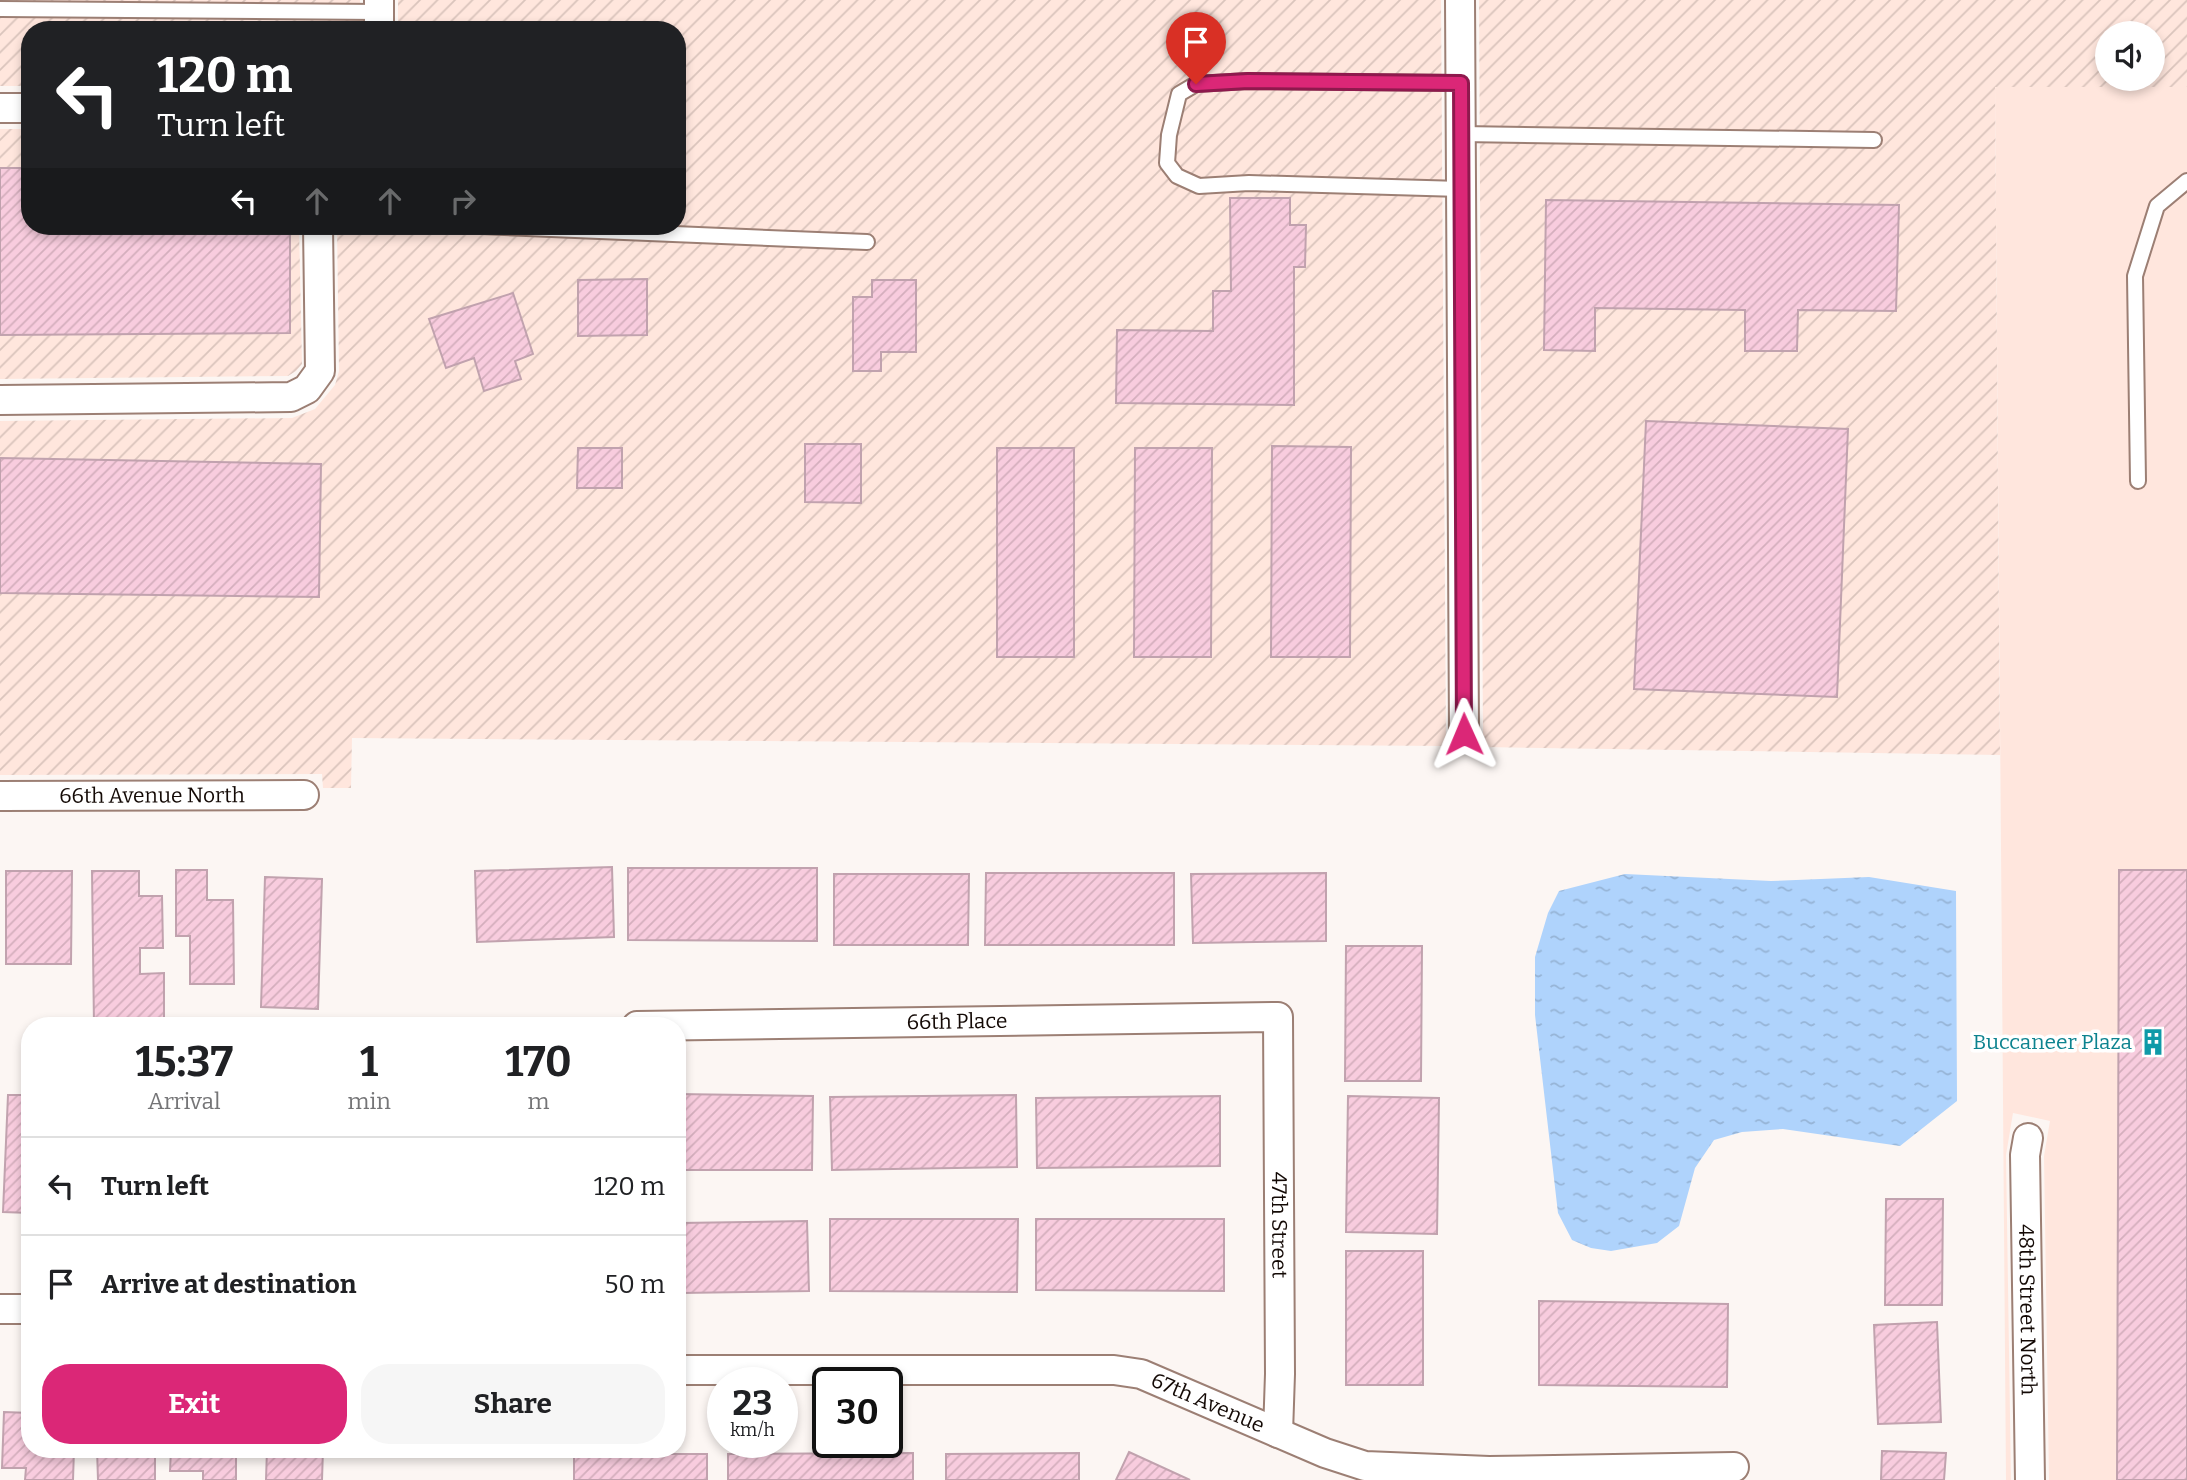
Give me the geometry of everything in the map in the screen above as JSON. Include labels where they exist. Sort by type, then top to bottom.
[{"type":"street","points":[[1460,0],[1464,734]]},
{"type":"street","points":[[0,107],[21,108]]},
{"type":"street","points":[[0,400],[291,397],[307,389],[320,371],[318,235]]},
{"type":"street","name":"66th Avenue North","points":[[0,796],[304,795]]},
{"type":"street","name":"66th Place","points":[[686,1024],[1278,1017]]},
{"type":"street","name":"47th Street","points":[[1278,1017],[1278,1433]]},
{"type":"street","name":"48th Street North","points":[[2028,1138],[2025,1155],[2030,1480]]},
{"type":"street","points":[[0,1309],[21,1309]]},
{"type":"street","name":"67th Avenue","points":[[686,1370],[1114,1370],[1141,1374],[1278,1433],[1365,1466],[1489,1475],[1734,1467]]},
{"type":"lane","points":[[0,9],[379,14]]},
{"type":"lane","points":[[1461,83],[1248,81],[1196,84],[1179,94],[1169,135],[1167,163],[1177,176],[1199,186],[1249,183],[1461,189]]},
{"type":"lane","points":[[1461,134],[1874,140]]},
{"type":"lane","points":[[2137,481],[2135,275],[2158,206],[2187,181]]},
{"type":"lane","points":[[686,234],[867,242]]},
{"type":"shaded area","points":[[0,0],[360,0],[360,21],[21,21],[21,86],[0,86]]},
{"type":"shaded area","points":[[398,0],[1441,0],[1446,746],[352,738],[351,788],[323,788],[322,774],[0,775],[0,421],[292,418],[315,409],[335,385],[339,371],[337,235],[686,235],[686,21],[398,21]]},
{"type":"shaded area","points":[[1479,0],[2187,0],[2187,87],[2165,87],[2165,21],[2095,21],[2095,87],[1995,87],[2000,755],[1483,747]]},
{"type":"shaded area","points":[[1995,86],[2095,87],[2095,91],[2165,91],[2165,87],[2187,87],[2187,1480],[2049,1480],[2044,1156],[2050,1121],[2013,1113],[2006,1155],[2011,1480],[2006,1480]]},
{"type":"shaded area","points":[[0,129],[21,129],[21,235],[299,235],[302,364],[288,376],[0,379]]},
{"type":"water","points":[[1625,874],[1771,881],[1869,877],[1956,891],[1957,1101],[1900,1146],[1783,1129],[1742,1132],[1714,1140],[1695,1168],[1679,1226],[1657,1243],[1611,1251],[1591,1248],[1572,1240],[1558,1213],[1535,1015],[1535,957],[1548,913],[1559,891]]},
{"type":"building","points":[[0,168],[21,168],[21,235],[290,235],[290,333],[0,335]]},
{"type":"building","points":[[1230,198],[1290,198],[1290,225],[1306,225],[1305,267],[1294,267],[1294,405],[1116,403],[1117,330],[1213,331],[1213,291],[1231,291]]},
{"type":"building","points":[[1546,200],[1899,205],[1896,311],[1798,310],[1797,351],[1745,351],[1745,310],[1595,308],[1595,351],[1544,350]]},
{"type":"building","points":[[647,279],[647,335],[578,336],[578,280]]},
{"type":"building","points":[[872,280],[916,280],[916,352],[881,352],[881,371],[853,371],[853,297],[872,297]]},
{"type":"building","points":[[513,293],[533,354],[515,361],[521,379],[484,391],[474,358],[446,368],[429,319]]},
{"type":"building","points":[[1646,421],[1848,429],[1837,697],[1634,689]]},
{"type":"building","points":[[805,444],[861,444],[861,503],[805,502]]},
{"type":"building","points":[[1272,446],[1351,447],[1350,657],[1271,657]]},
{"type":"building","points":[[578,448],[622,448],[622,488],[577,488]]},
{"type":"building","points":[[997,448],[1074,448],[1074,657],[997,657]]},
{"type":"building","points":[[1135,448],[1212,448],[1211,657],[1134,657]]},
{"type":"building","points":[[0,458],[321,464],[319,597],[0,593]]},
{"type":"building","points":[[612,867],[614,937],[477,942],[475,871]]},
{"type":"building","points":[[628,868],[817,868],[817,941],[628,940]]},
{"type":"building","points":[[176,870],[207,870],[207,900],[233,900],[234,984],[190,984],[190,936],[176,936]]},
{"type":"building","name":"Buccaneer Plaza","points":[[2119,870],[2187,870],[2187,1480],[2117,1480]]},
{"type":"building","points":[[6,871],[72,871],[71,964],[6,964]]},
{"type":"building","points":[[92,871],[139,871],[139,896],[162,896],[163,948],[140,948],[140,974],[164,973],[164,1017],[94,1017]]},
{"type":"building","points":[[986,873],[1174,873],[1174,945],[985,945]]},
{"type":"building","points":[[1326,873],[1326,941],[1193,943],[1191,874]]},
{"type":"building","points":[[834,874],[969,874],[968,945],[834,945]]},
{"type":"building","points":[[265,877],[322,879],[318,1009],[261,1007]]},
{"type":"building","points":[[1346,946],[1422,946],[1421,1081],[1345,1081]]},
{"type":"building","points":[[686,1094],[813,1096],[812,1170],[686,1170]]},
{"type":"building","points":[[8,1095],[21,1095],[21,1213],[3,1212]]},
{"type":"building","points":[[1016,1095],[1017,1167],[832,1170],[830,1097]]},
{"type":"building","points":[[1220,1096],[1220,1166],[1037,1168],[1036,1098]]},
{"type":"building","points":[[1348,1096],[1439,1098],[1437,1234],[1346,1232]]},
{"type":"building","points":[[1886,1199],[1943,1199],[1942,1305],[1885,1305]]},
{"type":"building","points":[[830,1219],[1018,1219],[1017,1292],[830,1291]]},
{"type":"building","points":[[1036,1219],[1224,1219],[1224,1291],[1036,1290]]},
{"type":"building","points":[[807,1221],[809,1291],[686,1293],[686,1223]]},
{"type":"building","points":[[1346,1251],[1423,1251],[1423,1385],[1346,1385]]},
{"type":"building","points":[[1539,1301],[1728,1304],[1727,1387],[1539,1385]]},
{"type":"building","points":[[1937,1322],[1941,1422],[1878,1424],[1874,1325]]},
{"type":"building","points":[[4,1412],[21,1413],[21,1458],[74,1458],[73,1480],[25,1480],[26,1468],[2,1468]]},
{"type":"building","points":[[1882,1451],[1946,1453],[1944,1480],[1881,1480]]},
{"type":"building","points":[[1129,1452],[1190,1480],[1116,1480]]},
{"type":"building","points":[[903,1453],[913,1453],[913,1480],[728,1480],[728,1458],[798,1458],[798,1454],[812,1454],[812,1458],[903,1458]]},
{"type":"building","points":[[1079,1453],[1079,1480],[946,1480],[946,1454]]},
{"type":"building","points":[[686,1454],[707,1454],[707,1480],[574,1480],[574,1458],[686,1458]]},
{"type":"building","points":[[97,1458],[155,1458],[155,1480],[98,1480]]},
{"type":"building","points":[[171,1458],[236,1458],[236,1480],[203,1480],[203,1471],[170,1471]]},
{"type":"building","points":[[267,1458],[323,1458],[322,1480],[266,1480]]},
{"type":"place","name":"Buccaneer Plaza","points":[[2153,1042]]},
{"type":"route","points":[[1196,84],[1248,81],[1461,83],[1464,734]]}]
